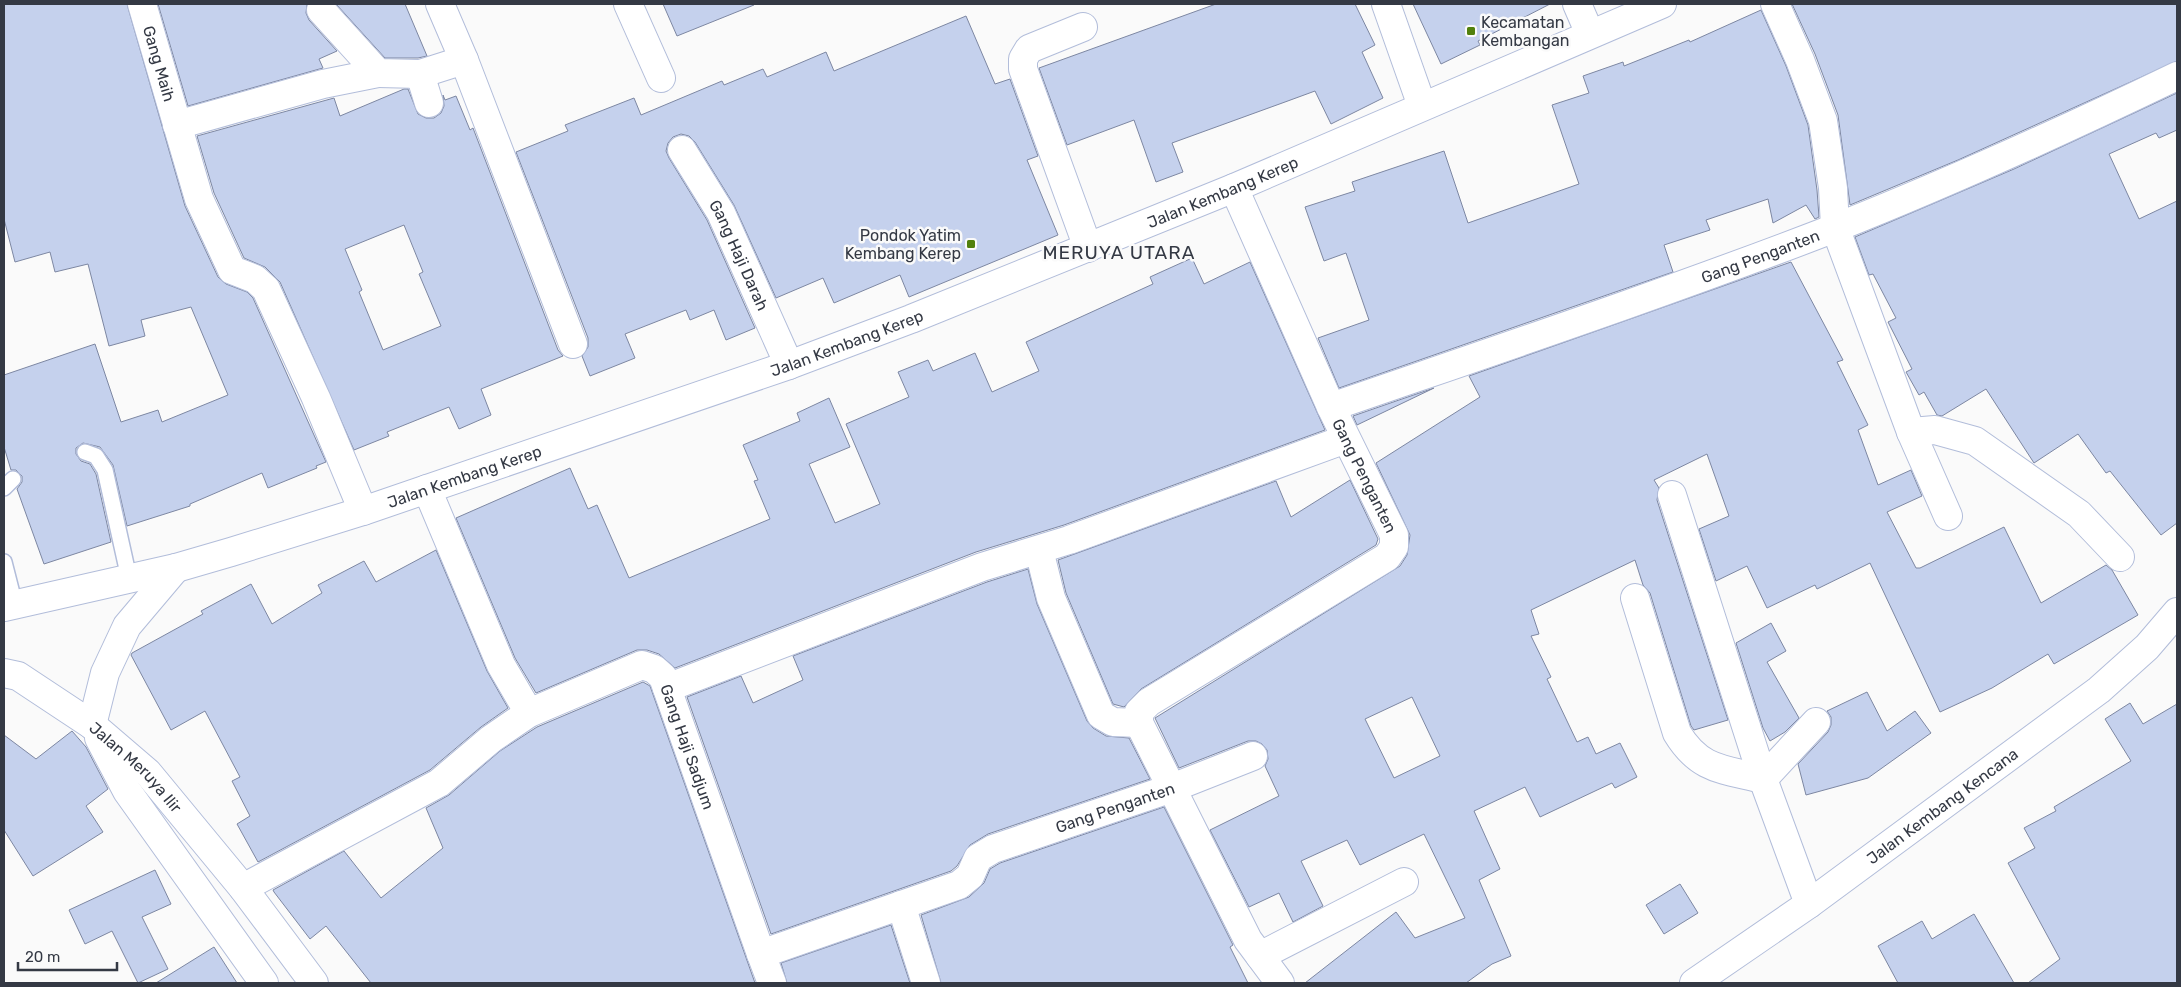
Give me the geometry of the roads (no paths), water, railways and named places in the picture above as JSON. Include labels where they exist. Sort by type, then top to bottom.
[{"type":"street","name":"Gang Maih","points":[[142,4],[199,199],[232,270],[237,274],[255,279],[266,289],[316,398],[363,511]]},
{"type":"street","points":[[440,4],[464,60],[573,344]]},
{"type":"street","points":[[628,4],[661,78]]},
{"type":"street","points":[[1386,4],[1422,106]]},
{"type":"street","points":[[1577,4],[1590,34]]},
{"type":"street","name":"Jalan Kembang Kerep","points":[[9,606],[176,568],[363,511],[789,364],[911,319],[1234,188],[1662,4]]},
{"type":"street","points":[[1775,4],[1800,60],[1823,121],[1833,188],[1835,227],[1911,432],[1948,516]]},
{"type":"street","points":[[322,10],[378,73]]},
{"type":"street","points":[[1083,27],[1029,49],[1023,59],[1023,69],[1088,248]]},
{"type":"street","points":[[177,125],[323,84],[378,73],[420,74],[464,60]]},
{"type":"street","points":[[420,74],[429,103]]},
{"type":"street","name":"Gang Penganten","points":[[1331,407],[1531,338],[1835,227],[2042,141],[2177,76]]},
{"type":"street","name":"Gang Haji Darah","points":[[682,150],[721,213],[789,364]]},
{"type":"street","name":"Gang Penganten","points":[[761,954],[959,885],[970,876],[978,858],[993,850],[1172,788],[1139,723],[1139,712],[1149,702],[1387,556],[1394,547],[1394,535],[1331,407],[1234,188]]},
{"type":"street","points":[[1911,432],[1935,430],[1975,441],[2079,514],[2120,557]]},
{"type":"street","points":[[667,688],[982,567],[1039,550],[1346,439]]},
{"type":"street","points":[[427,489],[501,665],[529,713]]},
{"type":"street","points":[[1672,496],[1764,778],[1809,904]]},
{"type":"street","points":[[1039,550],[1051,598],[1101,715],[1112,722],[1139,723]]},
{"type":"street","points":[[4,673],[18,676],[92,725],[105,673],[127,626],[176,568]]},
{"type":"street","points":[[1634,598],[1677,733],[1688,751],[1706,764],[1764,778]]},
{"type":"street","name":"Jalan Kembang Kencana","points":[[1694,983],[1809,904],[2099,690],[2147,647],[2177,612]]},
{"type":"street","name":"Gang Haji Sadjum","points":[[243,888],[439,783],[491,739],[529,713],[642,665],[654,669],[663,678],[761,954]]},
{"type":"street","points":[[1764,778],[1816,722]]},
{"type":"street","name":"Jalan Meruya Ilir","points":[[92,725],[148,773],[243,888],[314,983]]},
{"type":"street","name":"Jalan Meruya Ilir","points":[[92,725],[127,791],[264,983]]},
{"type":"street","points":[[1253,756],[1172,788],[1248,940],[1280,983]]},
{"type":"street","points":[[1260,956],[1404,882]]},
{"type":"street","points":[[901,905],[926,983]]},
{"type":"street","points":[[761,954],[772,983]]},
{"type":"lane","points":[[85,452],[96,456],[105,470],[129,578]]},
{"type":"lane","points":[[4,562],[9,606]]},
{"type":"place","name":"Kecamatan Kembangan","points":[[1471,31]]},
{"type":"place","name":"Pondok Yatim Kembang Kerep","points":[[971,244]]},
{"type":"district","name":"MERUYA UTARA","points":[[1119,252]]}]
